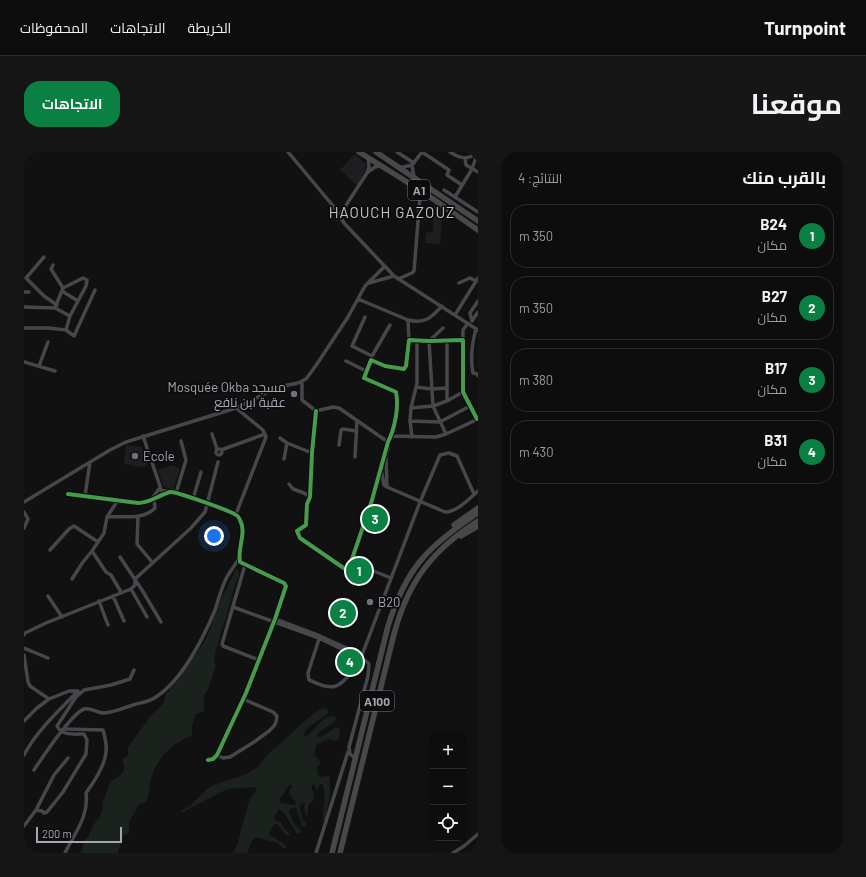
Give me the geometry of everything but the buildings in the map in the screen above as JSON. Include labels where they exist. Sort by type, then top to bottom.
[{"type":"highway","name":"A1","points":[[359,152],[423,192],[478,230]]},
{"type":"highway","name":"A1","points":[[376,152],[478,221]]},
{"type":"highway","points":[[420,559],[445,533],[478,508]]},
{"type":"highway","name":"A100","points":[[332,853],[393,610],[405,581],[420,559],[446,536],[478,513]]},
{"type":"highway","name":"A100","points":[[340,853],[399,616],[405,599],[416,580],[434,557],[458,534],[478,521]]},
{"type":"highway","points":[[434,557],[478,526]]},
{"type":"street","points":[[288,152],[344,223],[396,277],[455,315],[470,322],[477,329],[473,339],[472,365],[473,373],[477,374],[478,376]]},
{"type":"street","points":[[397,152],[413,164],[414,177]]},
{"type":"street","points":[[400,168],[413,164],[422,152],[449,170],[447,175],[462,186]]},
{"type":"street","points":[[450,152],[459,157],[465,158],[478,152]]},
{"type":"street","points":[[455,197],[472,169],[478,152]]},
{"type":"street","points":[[340,216],[367,173],[369,167],[368,157]]},
{"type":"street","points":[[465,158],[466,165],[478,172]]},
{"type":"street","points":[[367,173],[375,167],[381,166]]},
{"type":"street","points":[[444,190],[478,212]]},
{"type":"street","points":[[368,283],[412,273],[415,268],[420,197],[423,192]]},
{"type":"street","points":[[44,257],[26,278],[56,307],[70,316]]},
{"type":"street","points":[[54,265],[51,269],[62,289],[78,301]]},
{"type":"street","points":[[24,502],[126,442],[236,408],[278,387],[302,381],[309,376],[318,364],[368,283],[385,266]]},
{"type":"street","points":[[56,307],[62,289],[85,278],[87,282],[70,316],[66,330]]},
{"type":"street","points":[[455,315],[477,279],[470,278],[459,283]]},
{"type":"street","points":[[24,328],[66,330],[74,336],[95,290]]},
{"type":"street","points":[[24,292],[29,292]]},
{"type":"street","points":[[358,299],[408,320],[414,321],[430,319],[442,306]]},
{"type":"street","points":[[470,322],[470,313],[478,300]]},
{"type":"street","points":[[24,307],[56,307]]},
{"type":"street","points":[[391,436],[436,437],[446,434],[477,419],[463,392],[463,330],[478,312]]},
{"type":"street","points":[[365,317],[352,346],[385,366],[404,369],[406,366],[409,340],[408,320]]},
{"type":"street","points":[[316,411],[310,497],[307,504],[306,525],[297,531],[300,538],[348,571],[385,456],[397,408],[396,392],[364,378],[372,358],[390,325]]},
{"type":"street","points":[[429,341],[443,328]]},
{"type":"street","points":[[409,340],[463,340]]},
{"type":"street","points":[[447,340],[447,401]]},
{"type":"street","points":[[412,437],[410,421],[411,408],[416,387],[416,341]]},
{"type":"street","points":[[429,341],[433,406],[446,434]]},
{"type":"street","points":[[39,366],[48,342]]},
{"type":"street","points":[[346,361],[366,371]]},
{"type":"street","points":[[24,362],[55,370]]},
{"type":"street","points":[[302,381],[302,400],[316,411]]},
{"type":"street","points":[[416,387],[432,389],[446,388]]},
{"type":"street","points":[[411,408],[433,406],[447,401],[463,392]]},
{"type":"street","points":[[410,421],[440,422],[470,406]]},
{"type":"street","points":[[316,411],[333,407],[339,408],[388,442]]},
{"type":"street","points":[[236,408],[265,434],[265,441],[236,514]]},
{"type":"street","points":[[355,457],[357,421]]},
{"type":"street","points":[[339,445],[341,430],[356,430]]},
{"type":"street","points":[[24,635],[25,633],[46,623],[131,588],[135,585],[135,579],[152,562],[191,528],[205,512],[218,462],[220,451],[212,434]]},
{"type":"street","points":[[218,462],[215,451],[220,451],[265,434]]},
{"type":"street","points":[[144,436],[163,495]]},
{"type":"street","points":[[280,438],[287,443],[312,453]]},
{"type":"street","points":[[176,494],[186,460],[182,441]]},
{"type":"street","points":[[284,459],[287,443]]},
{"type":"street","points":[[319,637],[308,673],[309,680],[326,686],[337,686],[353,670],[362,656],[420,502],[439,456],[446,453],[452,453],[457,456],[474,494]]},
{"type":"street","points":[[385,456],[387,487]]},
{"type":"street","points":[[86,496],[90,462]]},
{"type":"street","points":[[380,468],[384,485],[445,512],[450,512],[456,509],[478,491]]},
{"type":"street","points":[[193,499],[201,472]]},
{"type":"street","points":[[289,484],[293,489],[310,497]]},
{"type":"street","points":[[34,770],[52,743],[79,712],[85,709],[91,709],[104,713],[124,709],[138,703],[146,703],[176,680],[203,638],[226,578],[235,567],[239,558],[242,537],[242,526],[240,519],[236,514],[207,503],[161,489],[157,490],[152,500],[155,508],[150,513],[138,516],[107,517]]},
{"type":"street","points":[[68,494],[138,503],[152,500],[171,492]]},
{"type":"street","points":[[72,579],[104,533],[107,517],[118,500]]},
{"type":"street","points":[[24,512],[28,519],[24,528]]},
{"type":"street","points":[[138,516],[137,544],[152,562]]},
{"type":"street","points":[[50,550],[69,529],[74,526],[98,542]]},
{"type":"street","points":[[92,551],[106,572],[111,575],[121,592]]},
{"type":"street","points":[[120,557],[161,622]]},
{"type":"street","points":[[208,760],[213,759],[217,755],[243,699],[274,621],[286,586],[284,583],[245,565],[240,562],[239,558]]},
{"type":"street","points":[[245,565],[222,644],[259,660]]},
{"type":"street","points":[[359,565],[391,578]]},
{"type":"street","points":[[131,588],[147,617]]},
{"type":"street","points":[[48,596],[62,617]]},
{"type":"street","points":[[113,596],[124,621]]},
{"type":"street","points":[[98,601],[108,625]]},
{"type":"street","points":[[233,606],[319,637],[362,656],[369,664],[369,670],[349,751],[316,853]]},
{"type":"street","points":[[24,648],[48,658]]},
{"type":"street","points":[[24,655],[28,682],[30,686],[49,699]]},
{"type":"street","points":[[24,721],[49,699],[69,691],[111,686],[125,682],[130,680],[134,670]]},
{"type":"street","points":[[36,810],[44,813],[47,812],[63,792],[86,754],[87,740],[84,734],[68,734],[58,726],[76,697],[84,690]]},
{"type":"street","points":[[24,755],[41,730],[78,691]]},
{"type":"street","points":[[217,755],[227,758],[235,754],[266,734],[276,722],[276,716],[273,712],[243,699]]},
{"type":"street","points":[[63,730],[103,730],[106,743],[106,754],[96,778],[86,793],[87,802],[85,814],[65,853]]},
{"type":"street","points":[[349,751],[355,758]]},
{"type":"street","points":[[24,826],[36,810],[54,775],[68,758]]},
{"type":"street","points":[[452,853],[464,846],[478,834]]},
{"type":"shaded area","points":[[355,154],[367,165],[358,186],[340,170]]},
{"type":"shaded area","points":[[434,204],[443,210],[440,244],[425,243],[426,232],[433,233]]},
{"type":"shaded area","name":"Ecole","points":[[126,445],[142,447],[147,466],[141,467],[124,464]]},
{"type":"shaded area","name":"Ecole","points":[[172,465],[180,469],[173,490],[163,486],[158,470]]},
{"type":"shaded area","points":[[237,568],[239,576],[235,584],[216,648],[214,662],[216,666],[209,687],[204,696],[204,711],[196,714],[192,726],[192,736],[179,742],[161,758],[153,772],[147,800],[138,805],[135,813],[129,821],[129,832],[122,837],[118,853],[80,853],[83,847],[83,841],[88,837],[94,824],[100,816],[103,801],[111,781],[118,777],[124,770],[124,763],[122,759],[128,756],[128,747],[153,713],[165,700],[165,695],[206,639],[221,599]]},
{"type":"shaded area","points":[[325,708],[328,710],[328,713],[310,727],[304,733],[303,737],[307,736],[325,719],[335,716],[336,720],[319,733],[317,737],[321,737],[336,727],[340,730],[339,739],[332,741],[331,738],[316,745],[314,755],[320,762],[317,767],[318,775],[323,778],[325,776],[330,777],[330,793],[325,820],[323,820],[325,797],[322,784],[319,785],[317,791],[314,784],[311,786],[314,794],[313,800],[308,805],[308,813],[306,816],[304,807],[305,802],[300,805],[303,820],[306,822],[306,825],[303,827],[302,826],[296,807],[291,809],[289,812],[295,825],[301,830],[301,833],[297,834],[282,811],[279,809],[274,817],[276,822],[280,822],[290,835],[286,835],[277,824],[274,824],[269,833],[286,845],[287,848],[283,848],[274,842],[256,837],[253,839],[247,853],[233,853],[238,842],[249,801],[256,790],[256,787],[227,789],[181,813],[181,811],[191,805],[213,785],[244,775],[258,767],[270,752],[318,710]],"holes":[[[289,785],[292,785],[289,793],[296,803],[294,805],[281,803],[280,799]]]},
{"type":"cycle path","points":[[316,411],[310,497],[307,504],[306,525],[297,531],[300,538],[348,571],[372,500],[397,411],[396,392],[364,378],[371,360],[385,366],[404,369],[406,366],[409,340],[463,340],[463,392],[477,419]]},
{"type":"cycle path","points":[[68,494],[142,503],[170,492],[192,498],[232,513],[240,519],[243,530],[239,557],[240,562],[284,583],[286,586],[275,619],[246,693],[217,755],[213,759],[208,760]]},
{"type":"place","name":"Mosquée Okba مسجد عقبة ابن نافع","points":[[294,394]]},
{"type":"place","name":"Ecole","points":[[135,456]]},
{"type":"place","name":"B17","points":[[375,519]]},
{"type":"place","name":"B24","points":[[359,571]]},
{"type":"place","name":"B20","points":[[370,602]]},
{"type":"place","name":"B27","points":[[343,613]]},
{"type":"place","name":"B31","points":[[350,662]]},
{"type":"district","name":"HAOUCH GAZOUZ","points":[[392,212]]}]
